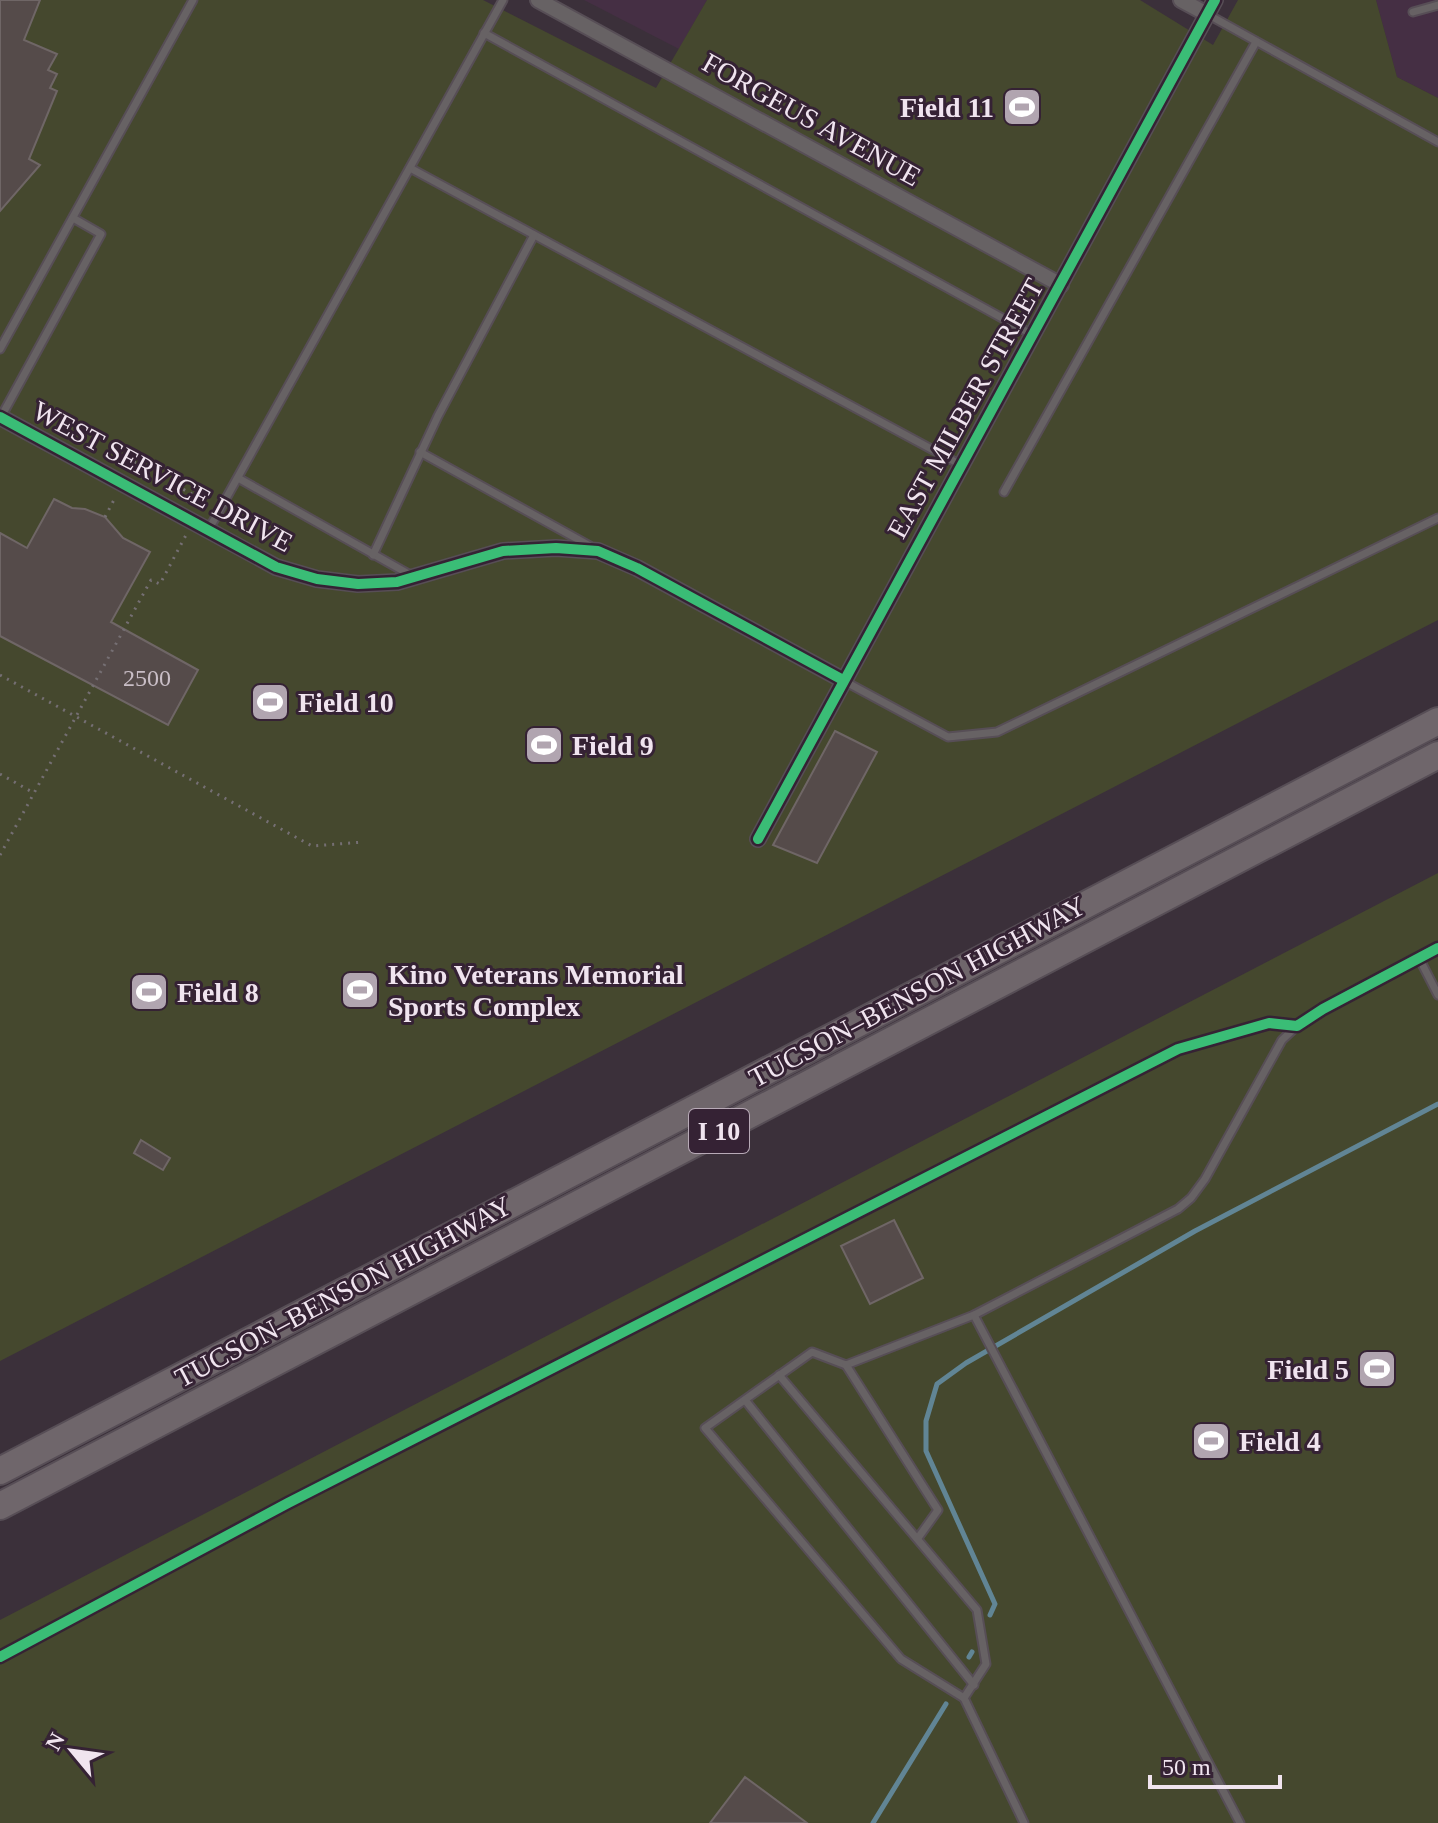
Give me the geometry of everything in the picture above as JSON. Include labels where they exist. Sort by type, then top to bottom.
[{"type":"highway","name":"TUCSON–BENSON HIGHWAY","points":[[0,1471],[1438,721]]},
{"type":"highway","name":"TUCSON–BENSON HIGHWAY","points":[[0,1506],[1438,755]]},
{"type":"street","name":"FORGEUS AVENUE","points":[[538,0],[1061,285]]},
{"type":"street","points":[[1181,0],[1207,14]]},
{"type":"street","name":"EAST MILBER STREET","points":[[758,839],[1215,0]]},
{"type":"street","name":"WEST SERVICE DRIVE","points":[[0,417],[276,567],[317,579],[358,584],[415,578],[503,551],[556,548],[598,551],[637,568],[843,680]]},
{"type":"lane","points":[[0,349],[193,0]]},
{"type":"lane","points":[[208,531],[503,0]]},
{"type":"lane","points":[[1413,12],[1438,5]]},
{"type":"lane","points":[[1207,14],[1438,142]]},
{"type":"lane","points":[[484,33],[1033,335]]},
{"type":"lane","points":[[1004,492],[1256,42]]},
{"type":"lane","points":[[410,168],[961,465]]},
{"type":"lane","points":[[0,417],[101,234],[73,218]]},
{"type":"lane","points":[[373,555],[420,452],[534,235]]},
{"type":"lane","points":[[420,452],[598,551]]},
{"type":"lane","points":[[238,478],[415,578]]},
{"type":"lane","points":[[843,680],[948,737],[997,732],[1438,518]]},
{"type":"lane","points":[[1419,958],[1438,995]]},
{"type":"lane","points":[[846,1365],[974,1315],[1178,1209],[1205,1179],[1282,1040],[1297,1026]]},
{"type":"lane","points":[[974,1315],[1240,1823]]},
{"type":"lane","points":[[918,1538],[938,1510],[846,1365],[812,1352],[705,1428],[901,1659],[964,1698],[1024,1823]]},
{"type":"lane","points":[[779,1375],[977,1610],[986,1664],[964,1698]]},
{"type":"lane","points":[[745,1400],[974,1685]]},
{"type":"path","points":[[127,476],[137,457]]},
{"type":"path","points":[[134,463],[192,494]]},
{"type":"path","points":[[185,506],[196,487]]},
{"type":"path","points":[[105,517],[116,496]]},
{"type":"path","points":[[0,855],[151,580],[160,584],[187,534]]},
{"type":"path","points":[[0,675],[312,846],[364,842]]},
{"type":"path","points":[[0,774],[34,793]]},
{"type":"shaded area","points":[[584,0],[707,0],[679,49]]},
{"type":"shaded area","points":[[1376,0],[1438,0],[1438,98],[1397,77]]},
{"type":"green space","name":"Kino Veterans Memorial Sports Complex","points":[[0,0],[483,0],[656,88],[707,0],[1140,0],[1213,45],[1238,0],[1376,0],[1397,77],[1438,98],[1438,620],[0,1361]]},
{"type":"green space","points":[[1438,873],[1438,1823],[0,1823],[0,1620]]},
{"type":"building","points":[[0,0],[40,0],[24,40],[57,54],[48,70],[57,74],[50,88],[57,91],[29,159],[40,165],[0,211]]},
{"type":"building","points":[[54,499],[72,508],[85,509],[105,517],[123,538],[150,552],[111,622],[198,670],[168,725],[0,636],[0,533],[27,548]]},
{"type":"building","points":[[835,731],[877,752],[817,863],[773,845]]},
{"type":"building","points":[[141,1140],[170,1158],[163,1170],[134,1153]]},
{"type":"building","points":[[894,1220],[923,1278],[870,1304],[841,1246]]},
{"type":"building","points":[[745,1777],[807,1823],[710,1823]]},
{"type":"waterway","points":[[990,1615],[995,1604],[926,1451],[926,1421],[937,1384],[966,1363],[1195,1231],[1438,1104]]},
{"type":"waterway","points":[[969,1657],[972,1652]]},
{"type":"waterway","points":[[873,1823],[946,1704]]},
{"type":"cycle path","points":[[758,839],[1215,0]]},
{"type":"cycle path","points":[[0,417],[276,567],[317,579],[358,584],[397,582],[503,551],[556,548],[598,551],[637,568],[843,680]]},
{"type":"cycle path","points":[[0,1657],[288,1503],[1178,1049],[1269,1023],[1297,1026],[1438,948]]},
{"type":"place","name":"Field 11","points":[[1022,107]]},
{"type":"place","name":"Field 10","points":[[270,702]]},
{"type":"place","name":"Field 9","points":[[544,745]]},
{"type":"place","name":"Kino Veterans Memorial Sports Complex","points":[[360,990]]},
{"type":"place","name":"Field 8","points":[[149,992]]},
{"type":"place","name":"Field 5","points":[[1377,1369]]},
{"type":"place","name":"Field 4","points":[[1211,1441]]}]
